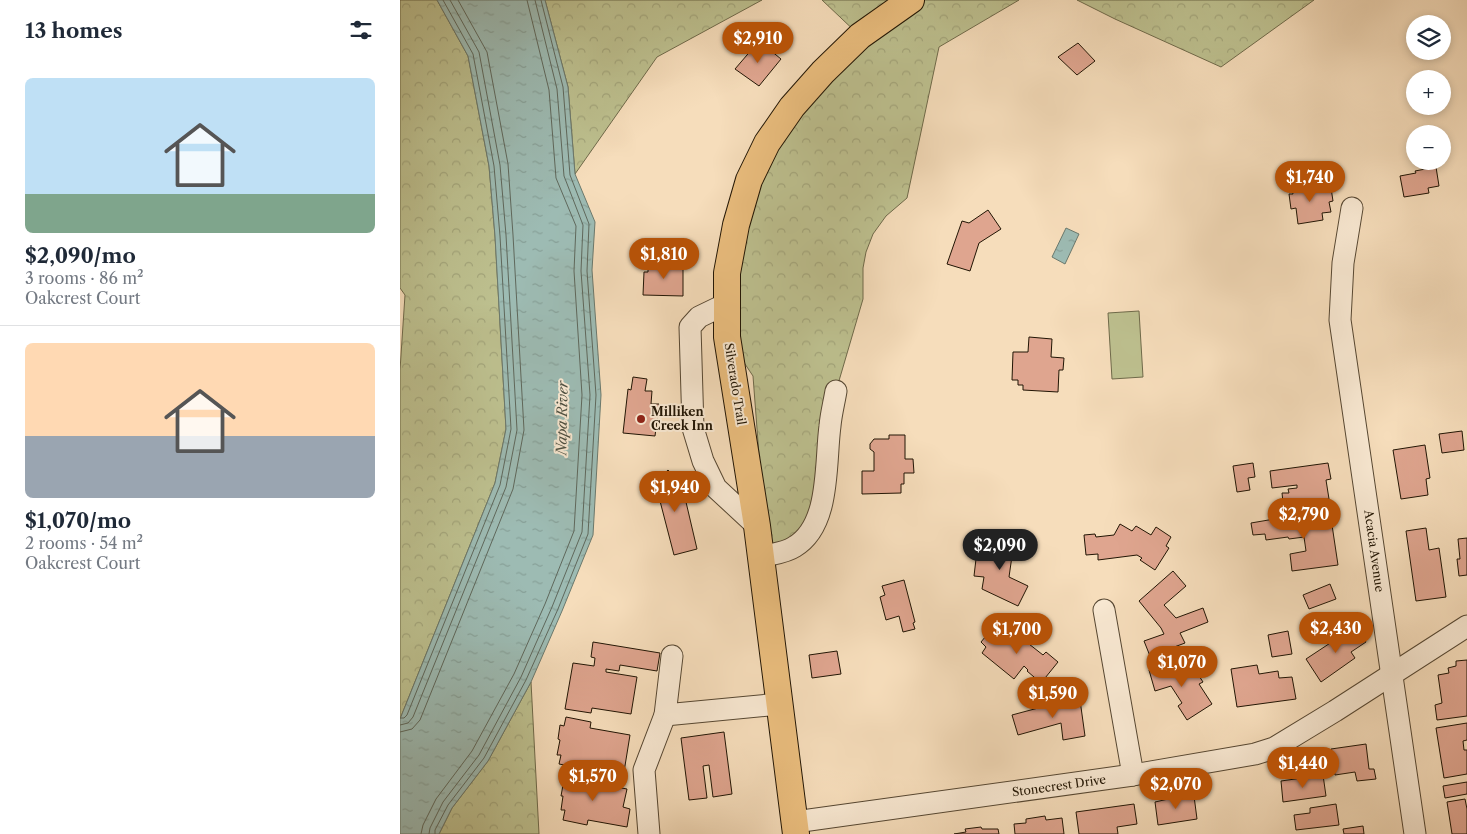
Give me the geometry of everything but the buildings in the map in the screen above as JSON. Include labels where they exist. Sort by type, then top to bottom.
[{"type":"main road","name":"Silverado Trail","points":[[795,828],[757,526],[727,337],[727,273],[736,225],[749,180],[767,143],[792,107],[823,72],[860,36],[911,0]]},
{"type":"street","name":"Acacia Avenue","points":[[1352,208],[1343,263],[1340,320],[1415,834]]},
{"type":"street","points":[[728,302],[699,317],[690,327],[693,428],[703,461],[716,488],[757,526]]},
{"type":"street","points":[[761,557],[793,548],[806,538],[813,526],[820,510],[836,391]]},
{"type":"street","points":[[1104,610],[1133,775]]},
{"type":"street","name":"Stonecrest Drive","points":[[795,828],[1255,754],[1274,748],[1335,712],[1467,626]]},
{"type":"street","points":[[649,834],[644,770],[665,715],[672,656]]},
{"type":"street","points":[[665,715],[779,704]]},
{"type":"green space","points":[[400,0],[437,0],[468,56],[489,166],[506,429],[495,483],[400,719],[400,370],[405,295],[400,288]]},
{"type":"green space","points":[[545,0],[762,0],[657,57],[575,174],[568,87]]},
{"type":"green space","points":[[822,0],[1019,0],[939,47],[907,198],[886,216],[873,234],[866,252],[863,268],[863,299],[836,391],[821,510],[767,560],[753,376],[727,337],[749,180],[860,36]]},
{"type":"green space","points":[[1077,0],[1314,0],[1221,67]]},
{"type":"green space","points":[[1139,311],[1143,377],[1112,379],[1108,313]]},
{"type":"green space","points":[[531,682],[539,834],[439,834],[452,808],[488,761]]},
{"type":"water","name":"Napa River","points":[[437,0],[545,0],[568,87],[575,174],[595,222],[592,270],[601,395],[593,535],[531,682],[488,761],[452,808],[439,834],[400,834],[400,719],[495,483],[506,429],[489,166],[468,56]]},
{"type":"water","points":[[1066,228],[1079,234],[1065,264],[1052,257]]},
{"type":"place","name":"Milliken Creek Inn","points":[[641,419]]}]
